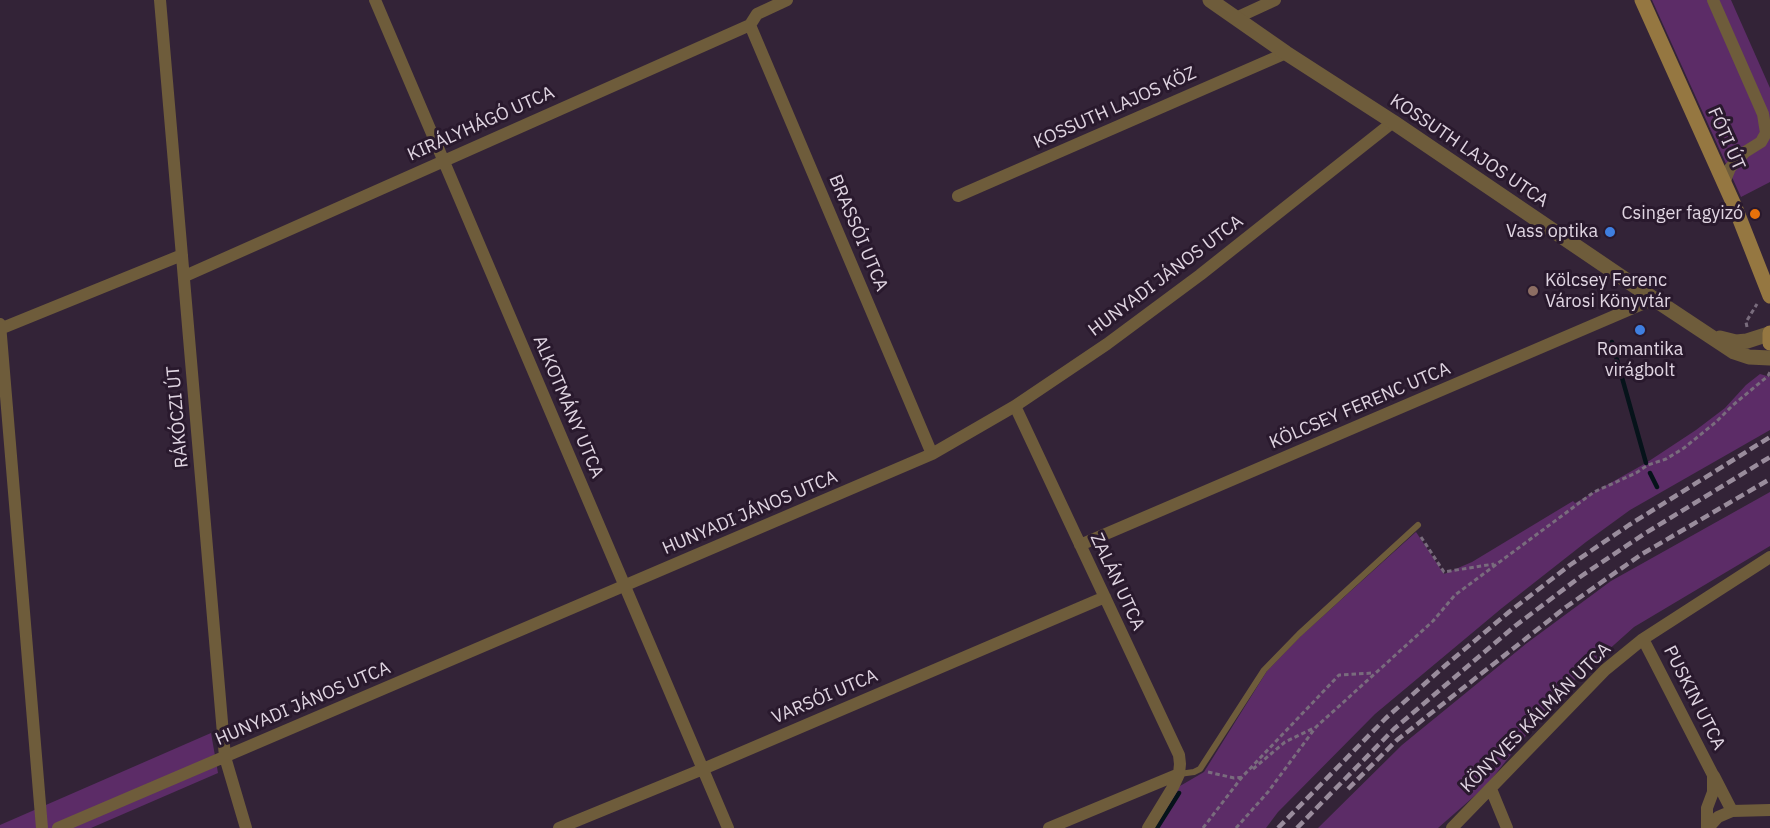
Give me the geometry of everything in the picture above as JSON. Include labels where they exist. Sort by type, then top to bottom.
[{"type":"main road","name":"FÓTI ÚT","points":[[1642,0],[1724,183],[1770,296]]},
{"type":"main road","points":[[1770,333],[1770,343]]},
{"type":"street","name":"RÁKÓCZI ÚT","points":[[160,0],[225,757],[246,828]]},
{"type":"street","name":"ALKOTMÁNY UTCA","points":[[375,0],[728,828]]},
{"type":"street","name":"KIRÁLYHÁGÓ UTCA","points":[[185,276],[750,25],[757,14],[787,0]]},
{"type":"street","name":"KOSSUTH LAJOS UTCA","points":[[1210,0],[1734,352],[1749,357],[1770,358]]},
{"type":"street","points":[[1236,18],[1275,0]]},
{"type":"street","points":[[1713,0],[1763,114],[1766,133],[1761,142],[1745,152],[1730,168],[1724,183]]},
{"type":"street","name":"BRASSÓI UTCA","points":[[750,25],[932,454]]},
{"type":"street","name":"KOSSUTH LAJOS KÖZ","points":[[958,196],[1286,53]]},
{"type":"street","name":"HUNYADI JÁNOS UTCA","points":[[58,828],[82,823],[225,757],[932,454],[1015,406],[1107,344],[1191,282],[1393,122]]},
{"type":"street","points":[[0,329],[182,255]]},
{"type":"street","name":"KÖLCSEY FERENC UTCA","points":[[1080,545],[1654,299]]},
{"type":"street","points":[[0,324],[42,828]]},
{"type":"street","name":"KOSSUTH LAJOS UTCA","points":[[1707,333],[1736,342],[1748,341],[1770,333]]},
{"type":"street","name":"ZALÁN UTCA","points":[[1015,406],[1179,755],[1179,774]]},
{"type":"street","name":"KÖNYVES KÁLMÁN UTCA","points":[[1452,828],[1591,684],[1643,639],[1770,557]]},
{"type":"street","name":"VARSÓI UTCA","points":[[559,828],[1105,597]]},
{"type":"street","name":"PUSKIN UTCA","points":[[1643,639],[1732,811]]},
{"type":"street","points":[[1049,828],[1179,774]]},
{"type":"street","points":[[1148,828],[1179,774]]},
{"type":"street","name":"PUSKIN UTCA","points":[[1707,828],[1707,808],[1713,792],[1713,775]]},
{"type":"street","points":[[1491,789],[1507,828]]},
{"type":"street","points":[[1707,828],[1718,817],[1732,811],[1770,810]]},
{"type":"lane","points":[[1179,774],[1194,772],[1200,768],[1264,670],[1299,634],[1416,527]]},
{"type":"path","points":[[1236,828],[1268,792],[1316,727],[1433,621],[1455,595],[1594,492],[1648,465],[1666,459],[1684,448],[1770,372]]},
{"type":"path","points":[[1416,527],[1444,572],[1496,564]]},
{"type":"path","points":[[1203,828],[1242,777],[1339,675],[1374,673]]},
{"type":"path","points":[[1200,768],[1212,774],[1242,777],[1285,742],[1316,727]]},
{"type":"shaded area","points":[[1652,0],[1731,0],[1770,88],[1770,182],[1741,197]]},
{"type":"shaded area","points":[[1760,374],[1770,377],[1770,430],[1630,510],[1502,608],[1375,714],[1278,812],[1266,828],[1153,828],[1180,786],[1204,772],[1267,671],[1301,636],[1416,532],[1444,574],[1472,562],[1573,501],[1575,503],[1646,463],[1725,408],[1746,385]]},
{"type":"shaded area","points":[[1770,492],[1770,546],[1634,627],[1558,695],[1487,785],[1438,828],[1318,828],[1402,745],[1527,643],[1611,581]]},
{"type":"shaded area","points":[[211,733],[218,773],[91,828],[0,828],[0,825]]},
{"type":"waterway","points":[[1612,342],[1646,463]]},
{"type":"waterway","points":[[1650,473],[1657,487]]},
{"type":"waterway","points":[[1157,828],[1179,793]]},
{"type":"railway","points":[[1278,828],[1386,718],[1509,612],[1570,565],[1629,525],[1770,437]]},
{"type":"railway","points":[[1297,828],[1394,729],[1515,626],[1580,577],[1644,534],[1770,457]]},
{"type":"railway","points":[[1348,789],[1397,740],[1566,607],[1642,554],[1770,479]]},
{"type":"place","name":"Csinger fagyizó","points":[[1755,214]]},
{"type":"place","name":"Vass optika","points":[[1610,232]]},
{"type":"place","name":"Kölcsey Ferenc Városi Könyvtár","points":[[1533,291]]},
{"type":"place","name":"Romantika virágbolt","points":[[1640,330]]}]
